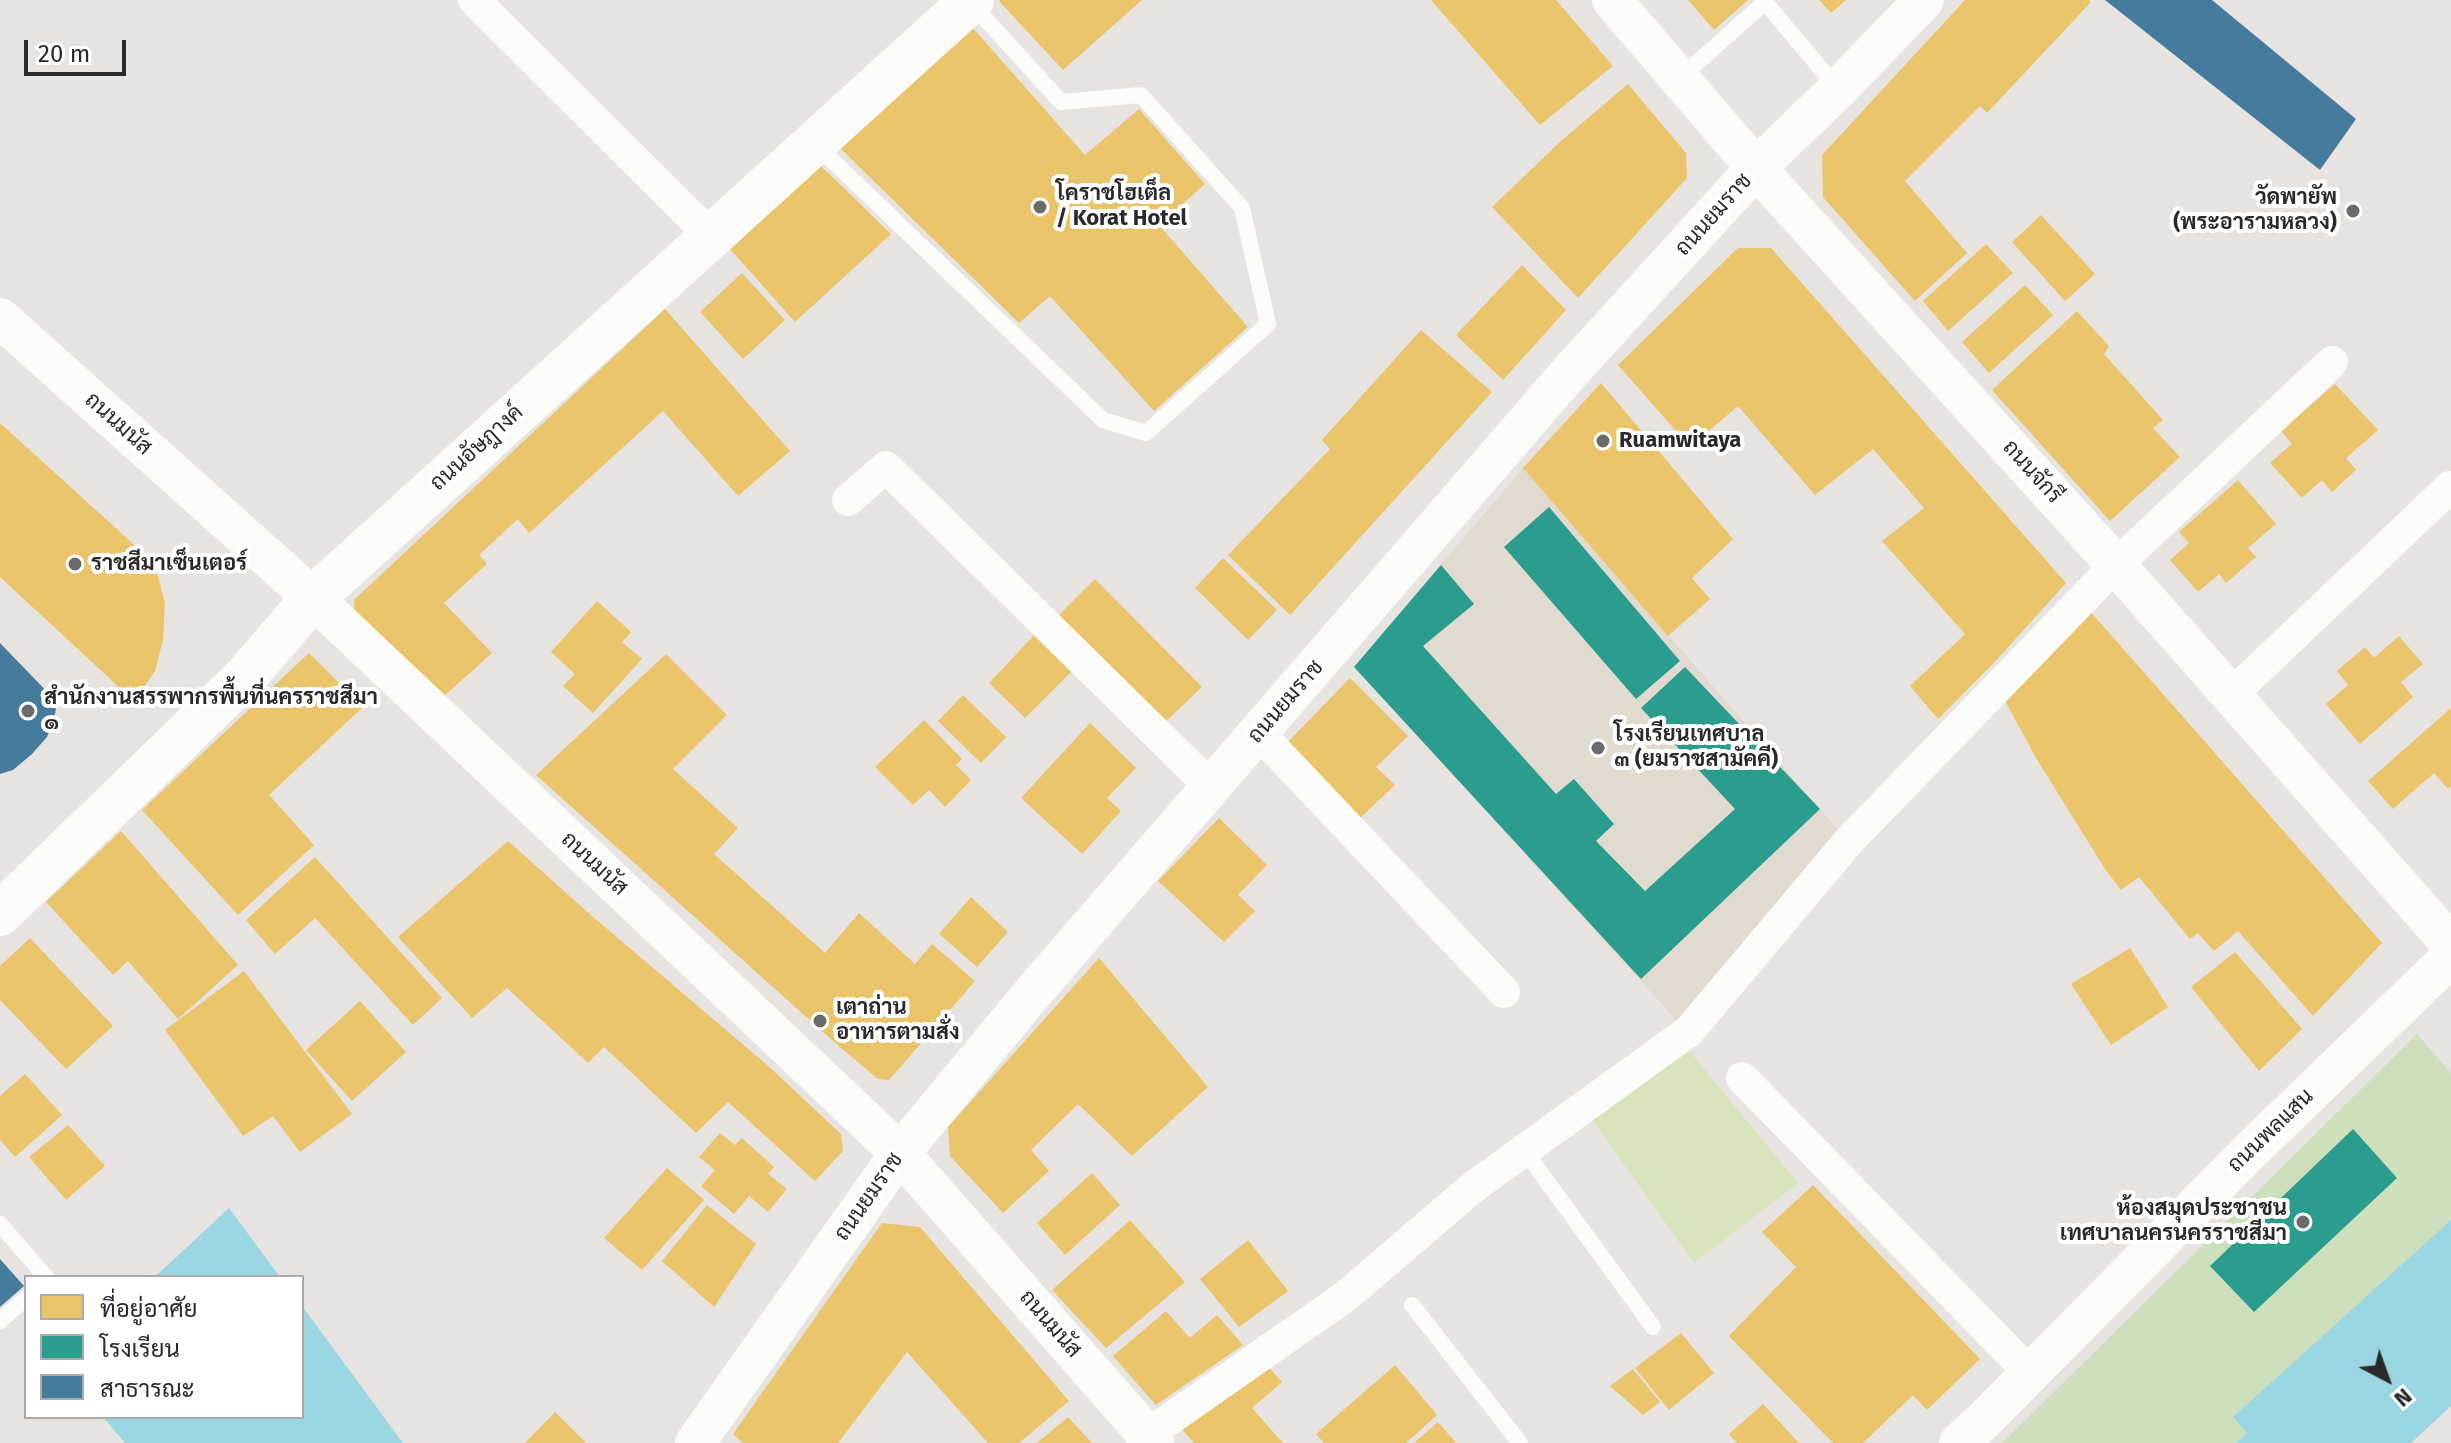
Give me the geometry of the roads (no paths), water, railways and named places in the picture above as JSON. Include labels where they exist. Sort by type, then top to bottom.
[{"type":"main road","name":"ถนนอัษฎางค์","points":[[0,914],[245,677],[313,598],[814,142],[957,5]]},
{"type":"street","points":[[474,0],[711,236]]},
{"type":"street","name":"ถนนจักรี","points":[[1612,0],[1756,168],[2116,565],[2451,944]]},
{"type":"street","name":"ถนนยมราช","points":[[695,1443],[900,1153],[1047,977],[1570,372],[1756,168],[1924,0]]},
{"type":"street","name":"ถนนมนัส","points":[[0,318],[313,598],[900,1153],[1151,1439]]},
{"type":"street","points":[[1151,1439],[1346,1296],[1472,1188],[1689,1031],[1849,841],[2116,565],[2332,362]]},
{"type":"street","points":[[848,500],[886,467],[1211,787]]},
{"type":"street","points":[[2230,696],[2450,487]]},
{"type":"street","points":[[1259,733],[1504,992]]},
{"type":"street","name":"ถนนพลแสน","points":[[1959,1443],[2250,1151],[2451,957]]},
{"type":"street","points":[[1742,1078],[2030,1373]]},
{"type":"lane","points":[[1679,79],[1765,2],[1838,89]]},
{"type":"lane","points":[[814,142],[1103,420],[1146,433],[1268,324],[1242,208],[1141,95],[1061,102],[957,5]]},
{"type":"lane","points":[[1524,1150],[1653,1327]]},
{"type":"lane","points":[[0,1224],[44,1275]]},
{"type":"lane","points":[[0,1321],[24,1300]]},
{"type":"lane","points":[[1412,1305],[1520,1443]]},
{"type":"water","points":[[229,1208],[279,1275],[157,1275]]},
{"type":"water","points":[[2451,1220],[2451,1406],[2411,1443],[2236,1443],[2247,1433],[2233,1417]]},
{"type":"water","points":[[304,1309],[403,1443],[125,1443],[105,1419],[304,1419]]},
{"type":"place","name":"โคราชโฮเต็ล / Korat Hotel","points":[[1040,207]]},
{"type":"place","name":"วัดพายัพ (พระอารามหลวง)","points":[[2353,211]]},
{"type":"place","name":"Ruamwitaya","points":[[1603,441]]},
{"type":"place","name":"ราชสีมาเซ็นเตอร์","points":[[75,564]]},
{"type":"place","name":"สำนักงานสรรพากรพื้นที่นครราชสีมา ๑","points":[[28,711]]},
{"type":"place","name":"โรงเรียนเทศบาล ๓ (ยมราชสามัคคี)","points":[[1598,748]]},
{"type":"place","name":"เตาถ่าน อาหารตามสั่ง","points":[[820,1021]]},
{"type":"place","name":"ห้องสมุดประชาชน เทศบาลนครนครราชสีมา","points":[[2303,1222]]}]
